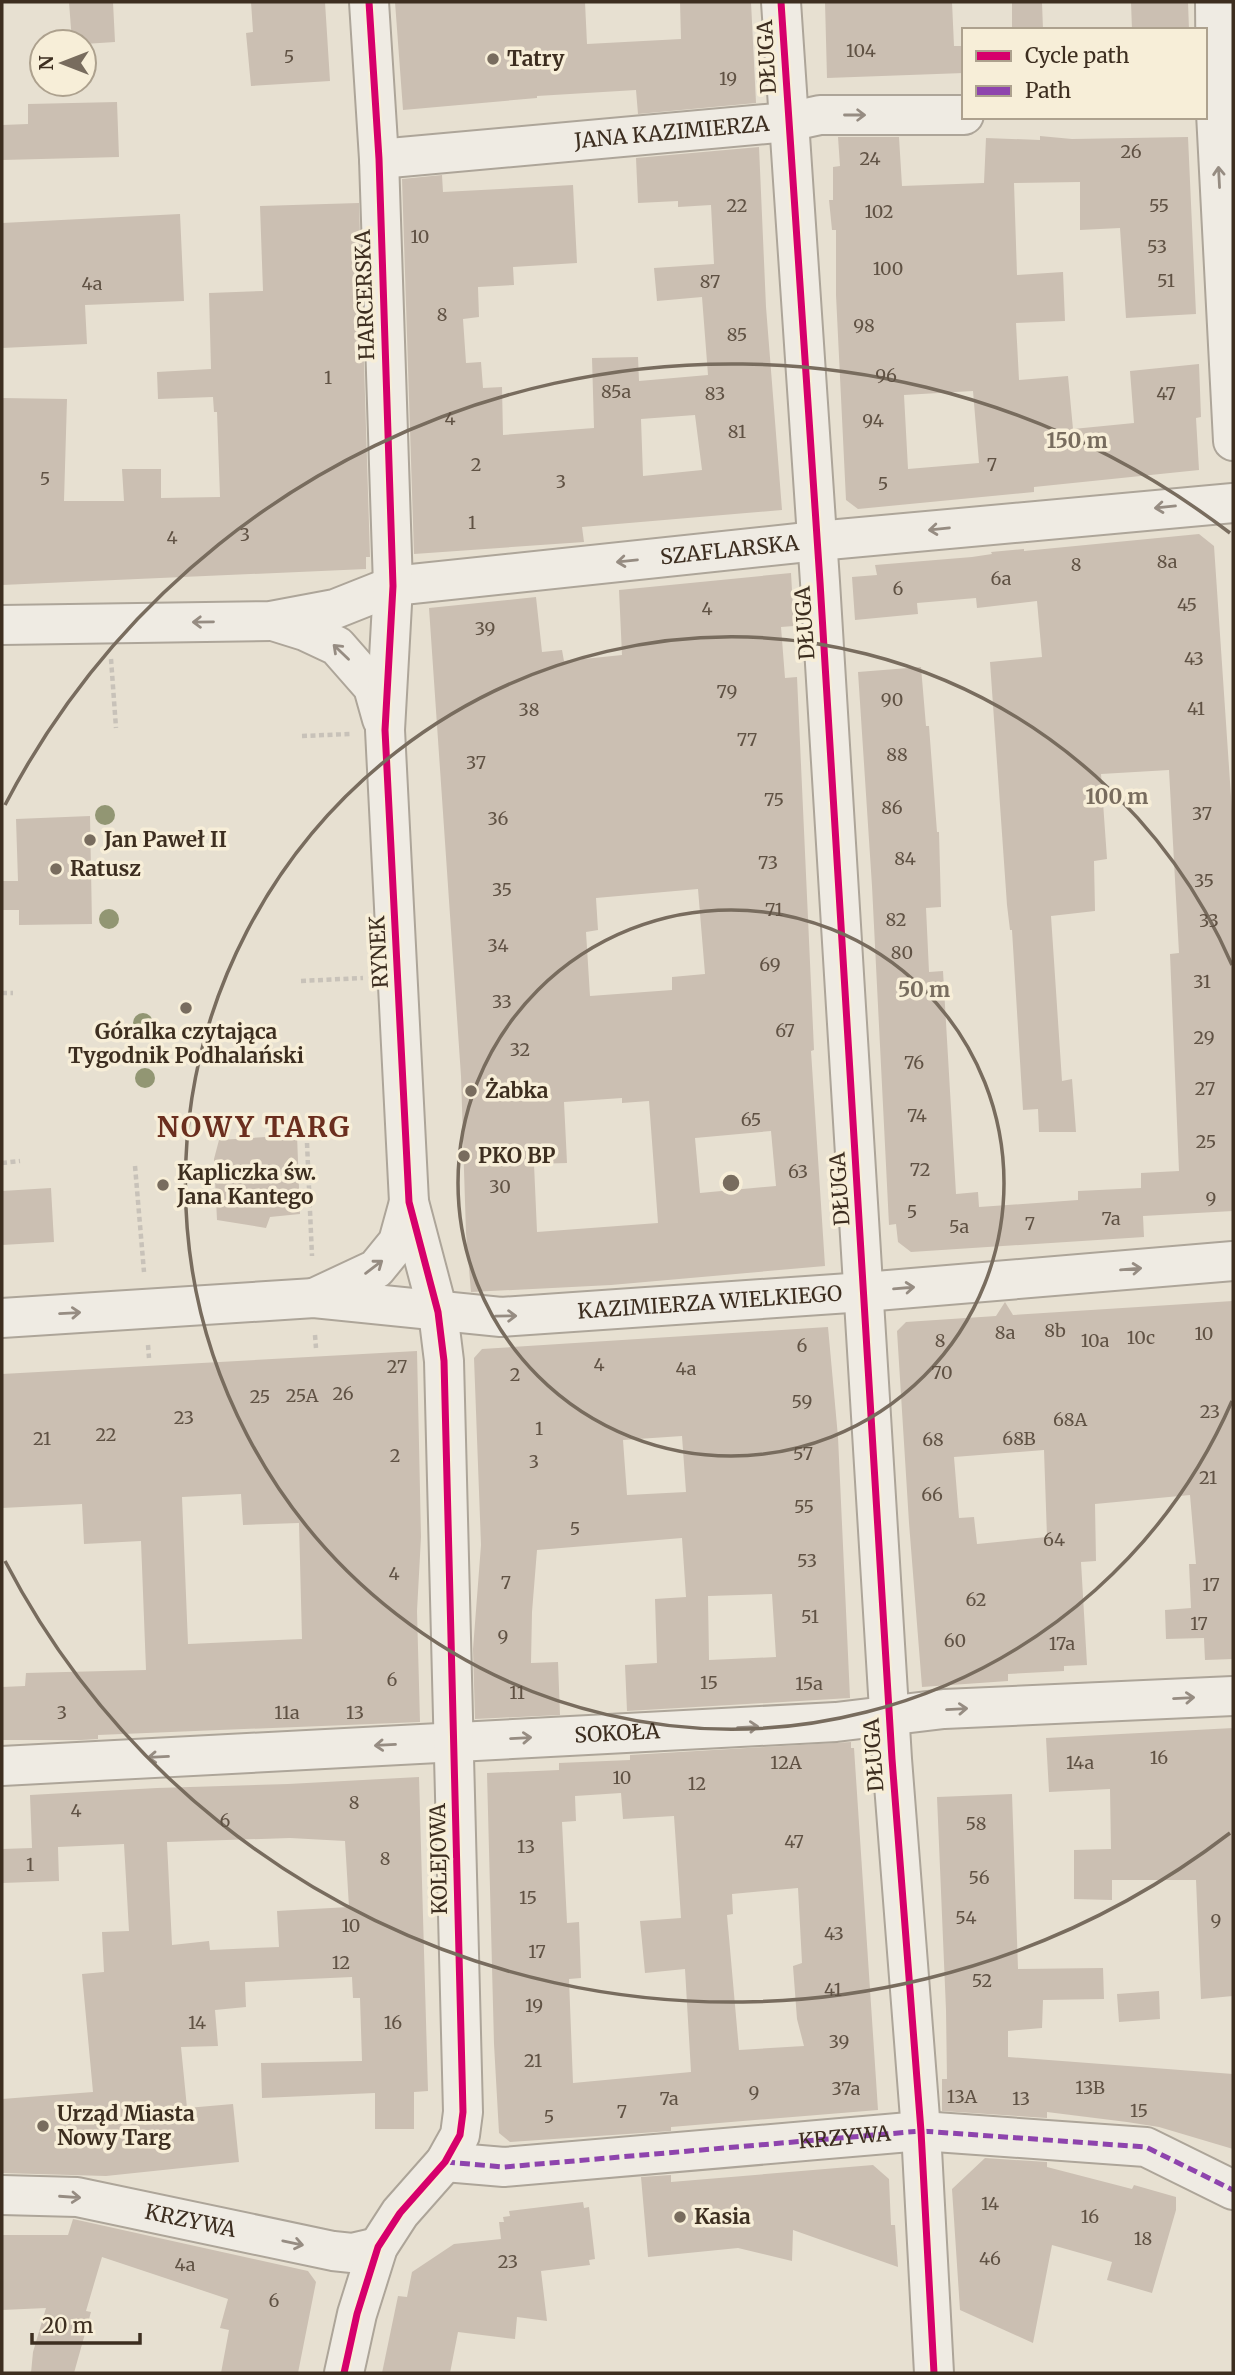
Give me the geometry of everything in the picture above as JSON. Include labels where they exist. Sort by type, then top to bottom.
[{"type":"street","name":"HARCERSKA","points":[[369,2],[379,159],[393,586]]},
{"type":"street","name":"DŁUGA","points":[[781,2],[889,1716],[922,2131],[934,2373]]},
{"type":"street","points":[[1215,2],[1211,113],[1233,441]]},
{"type":"street","name":"JANA KAZIMIERZA","points":[[379,159],[788,122],[820,115],[962,115]]},
{"type":"street","name":"SZAFLARSKA","points":[[393,586],[817,541],[1233,503]]},
{"type":"street","name":"RYNEK","points":[[2,625],[271,621],[335,608],[393,586],[374,732]]},
{"type":"street","name":"RYNEK","points":[[2,1318],[314,1298],[438,1312],[409,1202],[374,732],[373,687],[337,646],[305,631],[271,621]]},
{"type":"street","name":"RYNEK","points":[[314,1298],[376,1269],[398,1242],[409,1202]]},
{"type":"street","name":"KAZIMIERZA WIELKIEGO","points":[[438,1312],[501,1317],[864,1292],[1233,1261]]},
{"type":"street","name":"KOLEJOWA","points":[[344,2373],[357,2314],[378,2248],[400,2213],[444,2162],[460,2135],[463,2112],[444,1361],[438,1312]]},
{"type":"street","name":"SOKOŁA","points":[[2,1766],[836,1722],[944,1709],[1233,1696]]},
{"type":"street","name":"KRZYWA","points":[[444,2162],[504,2167],[922,2131],[1146,2147],[1233,2190]]},
{"type":"street","name":"KRZYWA","points":[[2,2195],[77,2197],[333,2251],[352,2253],[378,2248]]},
{"type":"path","points":[[110,649],[116,729]]},
{"type":"path","points":[[302,736],[374,732]]},
{"type":"path","points":[[301,981],[370,978]]},
{"type":"path","points":[[2,993],[13,993]]},
{"type":"path","points":[[307,1143],[313,1258]]},
{"type":"path","points":[[2,1163],[20,1161]]},
{"type":"path","points":[[135,1166],[144,1280]]},
{"type":"building","points":[[69,2],[113,2],[115,42],[98,43],[98,28],[71,28]]},
{"type":"building","points":[[251,2],[325,2],[330,81],[251,86],[246,33],[253,32]]},
{"type":"building","points":[[395,2],[585,2],[587,44],[681,39],[680,2],[751,2],[756,103],[638,114],[636,90],[537,96],[403,110]]},
{"type":"building","points":[[825,2],[952,2],[954,46],[962,46],[962,73],[827,78]]},
{"type":"building","points":[[1012,2],[1042,2],[1043,28],[1012,28]]},
{"type":"building","points":[[1131,2],[1188,2],[1189,28],[1132,28]]},
{"type":"building","points":[[117,102],[119,157],[2,160],[2,125],[28,124],[28,104]]},
{"type":"building","points":[[1040,136],[1072,139],[1188,137],[1196,314],[1126,318],[1120,228],[1080,230],[1080,182],[1014,183],[1017,275],[1063,272],[1065,321],[1016,323],[1019,380],[1068,376],[1073,429],[1134,423],[1130,371],[1199,364],[1201,417],[1196,418],[1199,470],[1034,487],[1034,492],[858,509],[846,500],[836,295],[836,230],[832,230],[829,200],[833,200],[833,167],[840,166],[838,137],[899,137],[902,186],[984,183],[986,138],[1040,140]],"holes":[[[973,391],[979,463],[908,469],[904,395]]]},
{"type":"building","points":[[759,147],[766,307],[782,510],[582,527],[584,542],[414,554],[402,179],[442,175],[443,192],[573,185],[577,263],[513,267],[514,285],[478,287],[479,317],[463,319],[466,363],[481,362],[483,388],[502,387],[503,435],[594,428],[592,358],[638,357],[639,381],[708,375],[702,297],[657,301],[654,268],[714,264],[711,205],[678,207],[678,201],[638,203],[636,158]],"holes":[[[695,415],[702,470],[643,476],[641,419]]]},
{"type":"building","points":[[359,203],[370,557],[366,557],[366,569],[2,585],[2,398],[67,399],[64,501],[124,501],[122,469],[161,469],[161,498],[220,497],[217,412],[214,412],[213,397],[158,399],[157,372],[211,369],[209,293],[263,291],[260,206]]},
{"type":"building","points":[[180,214],[184,301],[85,305],[87,344],[2,348],[2,223]]},
{"type":"building","points":[[1199,534],[1214,546],[1233,826],[1233,1211],[1143,1216],[1144,1237],[911,1252],[898,1242],[896,1224],[889,1225],[858,672],[921,667],[939,832],[941,907],[926,908],[929,972],[943,971],[956,1194],[978,1192],[979,1207],[1078,1200],[1078,1191],[1141,1188],[1141,1173],[1179,1171],[1170,954],[1179,953],[1169,770],[1101,774],[1107,859],[1094,861],[1095,911],[1051,916],[1062,1081],[1072,1079],[1076,1132],[1039,1132],[1038,1109],[1023,1110],[1012,930],[1007,905],[990,662],[1042,657],[1037,601],[977,608],[976,598],[917,603],[918,614],[855,620],[852,577],[877,575],[875,565]]},
{"type":"building","points":[[791,573],[794,626],[781,627],[785,678],[797,677],[814,1050],[811,1051],[825,1266],[611,1285],[471,1292],[466,1233],[461,1076],[429,608],[536,597],[542,652],[562,650],[564,661],[622,655],[619,590]],"holes":[[[698,889],[705,974],[672,977],[672,990],[590,996],[586,932],[598,930],[596,898]],[[622,1098],[622,1103],[649,1101],[658,1223],[537,1232],[534,1164],[567,1163],[564,1102]],[[771,1131],[776,1186],[700,1193],[695,1138]]]},
{"type":"building","name":"Ratusz","points":[[90,816],[92,924],[19,925],[19,910],[2,910],[2,881],[18,881],[16,819]]},
{"type":"building","points":[[297,1135],[300,1214],[270,1217],[266,1228],[217,1220],[214,1159],[219,1140]]},
{"type":"building","points":[[51,1188],[54,1242],[2,1245],[2,1191]]},
{"type":"building","points":[[1233,1301],[1233,1659],[1205,1660],[1204,1638],[1166,1639],[1165,1610],[1191,1608],[1189,1564],[1196,1564],[1190,1495],[1095,1504],[1096,1561],[1081,1562],[1087,1665],[1064,1666],[1064,1671],[1008,1674],[1008,1681],[922,1687],[897,1331],[906,1322],[996,1316],[1005,1302],[1013,1315]],"holes":[[[1044,1450],[1047,1537],[977,1544],[974,1517],[959,1518],[954,1457]]]},
{"type":"building","points":[[828,1327],[838,1437],[850,1698],[627,1711],[625,1665],[657,1663],[655,1599],[686,1597],[682,1538],[537,1550],[531,1663],[558,1662],[560,1715],[475,1719],[473,1649],[481,1545],[474,1358],[482,1349]],"holes":[[[682,1436],[686,1492],[627,1495],[623,1440]],[[772,1594],[776,1657],[709,1660],[708,1596]]]},
{"type":"building","points":[[417,1351],[421,1537],[417,1611],[420,1722],[98,1735],[98,1739],[81,1740],[2,1740],[2,1687],[25,1686],[26,1673],[146,1670],[141,1541],[84,1544],[82,1504],[2,1508],[2,1374]],"holes":[[[241,1494],[243,1525],[299,1523],[302,1639],[188,1644],[182,1497]]]},
{"type":"building","points":[[1233,1728],[1233,1996],[1201,1999],[1196,1880],[1112,1880],[1112,1900],[1074,1899],[1074,1850],[1111,1849],[1110,1789],[1049,1792],[1046,1738]]},
{"type":"building","points":[[851,1742],[851,1748],[854,1748],[878,2110],[671,2127],[671,2131],[510,2142],[499,2133],[487,1773],[559,1770],[559,1763],[630,1760],[630,1755]],"holes":[[[621,1793],[623,1819],[674,1816],[681,1918],[640,1921],[645,1973],[685,1969],[691,2072],[573,2083],[569,1979],[581,1978],[579,1922],[567,1923],[562,1822],[576,1821],[575,1796]],[[798,1888],[802,1963],[793,1966],[797,2019],[804,2046],[739,2050],[727,1915],[733,1914],[732,1894]]]},
{"type":"building","points":[[419,1777],[428,2091],[414,2092],[414,2129],[375,2129],[375,2093],[262,2098],[261,2063],[362,2061],[360,1998],[353,1998],[352,1977],[245,1982],[246,2007],[215,2010],[218,2046],[181,2047],[187,2108],[233,2104],[239,2162],[106,2176],[2,2173],[2,2099],[93,2092],[82,1974],[104,1972],[102,1932],[129,1931],[124,1844],[58,1847],[59,1881],[2,1883],[2,1849],[32,1848],[30,1795]],"holes":[[[290,1838],[345,1841],[349,1907],[277,1911],[279,1947],[210,1950],[209,1941],[172,1945],[167,1842]]]},
{"type":"building","points":[[1012,1794],[1018,1969],[1103,1968],[1104,1999],[1043,2000],[1042,2028],[1008,2031],[1008,2057],[1233,2074],[1233,2149],[1159,2127],[1127,2122],[1047,2112],[1047,2118],[942,2111],[942,2079],[947,2079],[946,2010],[937,1797]]},
{"type":"building","points":[[1159,1991],[1160,2019],[1119,2022],[1117,1994]]},
{"type":"building","points":[[985,2158],[1047,2162],[1047,2167],[1132,2189],[1134,2185],[1176,2197],[1176,2210],[1152,2293],[1107,2280],[1112,2262],[1052,2245],[1033,2343],[960,2310],[952,2189]]},
{"type":"building","points":[[873,2165],[889,2179],[891,2225],[895,2225],[898,2267],[793,2230],[792,2261],[738,2248],[648,2257],[641,2177],[671,2175],[671,2182]]},
{"type":"building","points":[[583,2202],[584,2208],[589,2207],[595,2259],[589,2260],[590,2265],[541,2271],[547,2321],[517,2317],[515,2339],[458,2332],[450,2373],[382,2373],[398,2296],[407,2297],[412,2272],[454,2244],[501,2239],[499,2222],[504,2222],[503,2217],[510,2216],[509,2211]]},
{"type":"building","points":[[73,2219],[308,2271],[316,2282],[298,2373],[221,2373],[229,2330],[220,2328],[228,2299],[102,2257],[86,2311],[91,2312],[74,2373],[31,2373],[33,2352],[46,2308],[2,2310],[2,2235],[68,2235]]},
{"type":"marked path","points":[[445,2162],[504,2167],[921,2131],[1146,2147],[1233,2190]]},
{"type":"cycle path","points":[[344,2373],[357,2314],[378,2247],[400,2213],[445,2162],[460,2135],[463,2112],[444,1361],[438,1312],[409,1202],[385,730],[393,586],[379,159],[369,2]]},
{"type":"cycle path","points":[[781,2],[820,582],[892,1759],[921,2131],[934,2373]]},
{"type":"place","name":"Tatry","points":[[493,59]]},
{"type":"place","name":"Jan Paweł II","points":[[90,840]]},
{"type":"place","name":"Ratusz","points":[[56,869]]},
{"type":"place","name":"Góralka czytająca Tygodnik Podhalański","points":[[186,1008]]},
{"type":"place","name":"Żabka","points":[[471,1091]]},
{"type":"place","name":"PKO BP","points":[[464,1156]]},
{"type":"place","name":"Kapliczka św. Jana Kantego","points":[[163,1185]]},
{"type":"place","name":"Urząd Miasta Nowy Targ","points":[[43,2126]]},
{"type":"place","name":"Kasia","points":[[680,2217]]},
{"type":"district","name":"NOWY TARG","points":[[254,1127]]}]
